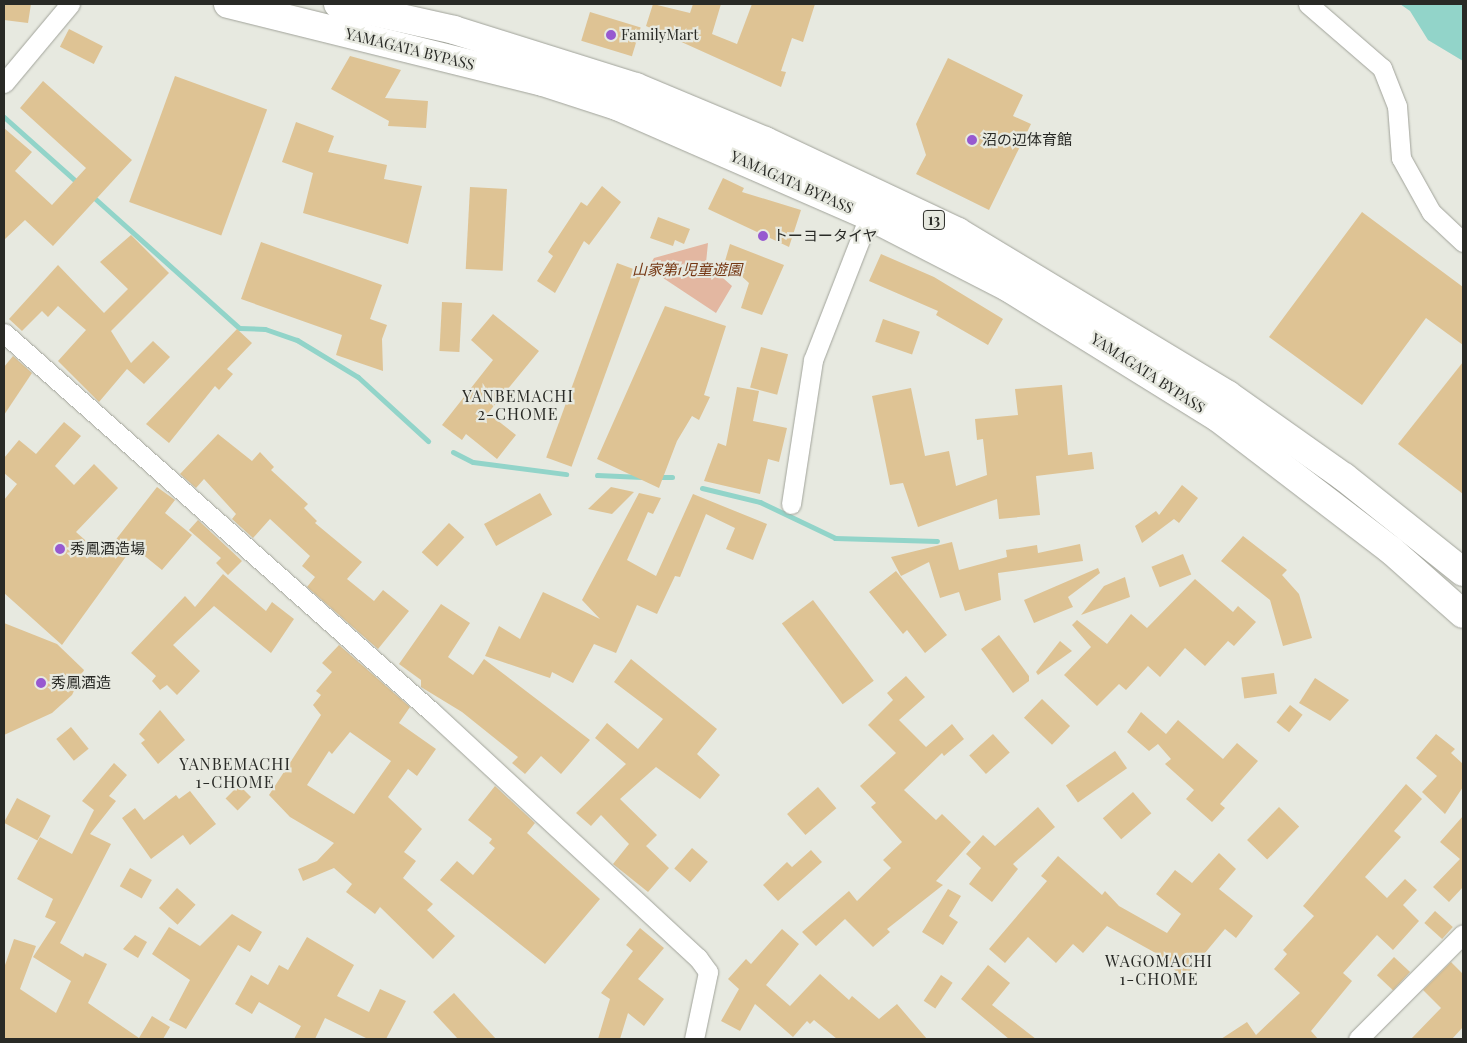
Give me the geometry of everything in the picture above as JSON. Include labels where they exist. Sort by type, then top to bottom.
[{"type":"highway","name":"YAMAGATA BYPASS","points":[[228,4],[543,82],[617,106],[869,216],[1018,293],[1217,417],[1391,550],[1463,614]]},
{"type":"highway","name":"YAMAGATA BYPASS","points":[[338,4],[454,30],[636,87],[765,141],[958,232],[1228,395],[1351,483],[1463,572]]},
{"type":"street","points":[[4,83],[70,4]]},
{"type":"street","points":[[1308,4],[1382,68],[1397,106],[1401,158],[1431,212],[1463,242]]},
{"type":"street","points":[[791,504],[813,360],[869,216]]},
{"type":"street","points":[[4,333],[431,711],[698,958],[708,972],[694,1039]]},
{"type":"street","points":[[1358,1039],[1463,934]]},
{"type":"green space","name":"山家第1児童遊園","points":[[708,243],[706,263],[732,286],[716,313],[648,268],[654,258]]},
{"type":"water","points":[[1400,4],[1463,4],[1463,61],[1428,40],[1410,11]]},
{"type":"building","points":[[4,4],[31,4],[28,23],[4,20]]},
{"type":"building","points":[[653,4],[690,13],[693,4],[721,4],[712,34],[737,44],[752,4],[815,4],[803,42],[792,38],[781,71],[786,72],[781,87],[646,26]]},
{"type":"building","name":"FamilyMart","points":[[590,12],[641,27],[632,56],[581,41]]},
{"type":"building","points":[[69,29],[103,46],[94,64],[60,47]]},
{"type":"building","points":[[350,56],[401,70],[385,98],[428,101],[426,128],[388,126],[389,121],[331,89]]},
{"type":"building","name":"沼の辺体育館","points":[[948,58],[1023,95],[1013,116],[1031,124],[989,210],[916,174],[926,155],[916,124]]},
{"type":"building","points":[[175,76],[267,110],[221,235],[129,202]]},
{"type":"building","points":[[43,81],[132,160],[53,246],[25,220],[4,240],[4,128],[32,152],[15,171],[52,205],[86,168],[20,108]]},
{"type":"building","points":[[296,122],[334,136],[328,152],[387,165],[384,179],[422,186],[408,244],[303,213],[313,173],[282,162]]},
{"type":"building","points":[[723,178],[744,188],[742,192],[801,210],[789,247],[708,209]]},
{"type":"building","points":[[602,186],[621,202],[589,245],[584,241],[555,293],[537,281],[553,256],[548,252],[581,202],[587,206]]},
{"type":"building","points":[[470,187],[507,189],[503,271],[466,269]]},
{"type":"building","points":[[1362,212],[1463,287],[1463,345],[1426,318],[1362,405],[1269,337]]},
{"type":"building","points":[[658,217],[690,229],[684,244],[675,240],[673,246],[650,238]]},
{"type":"building","points":[[131,235],[169,273],[111,331],[131,363],[153,341],[170,357],[144,384],[127,369],[99,402],[58,361],[86,330],[58,306],[48,317],[42,311],[22,331],[9,319],[58,265],[104,313],[128,289],[100,262]]},
{"type":"building","points":[[261,242],[382,285],[370,319],[387,325],[382,339],[383,371],[336,355],[342,335],[241,299]]},
{"type":"building","points":[[730,244],[784,265],[762,315],[741,308],[749,283],[725,261]]},
{"type":"building","points":[[881,254],[934,277],[1003,319],[988,345],[936,315],[938,311],[869,281]]},
{"type":"building","points":[[617,263],[642,272],[572,467],[546,458]]},
{"type":"building","points":[[442,302],[462,303],[459,352],[439,351]]},
{"type":"building","points":[[665,306],[726,326],[704,395],[710,397],[699,420],[692,416],[677,441],[659,488],[597,459]]},
{"type":"building","points":[[493,314],[539,351],[488,413],[516,435],[497,459],[466,434],[462,440],[442,425],[493,360],[471,340]]},
{"type":"building","points":[[883,319],[920,332],[912,354],[875,342]]},
{"type":"building","points":[[237,329],[252,343],[227,369],[233,374],[219,390],[215,386],[169,443],[146,424]]},
{"type":"building","points":[[761,347],[788,354],[777,395],[750,388]]},
{"type":"building","points":[[13,356],[32,373],[4,415],[4,367]]},
{"type":"building","points":[[1463,362],[1463,494],[1398,444]]},
{"type":"building","points":[[1062,385],[1068,455],[1092,452],[1094,469],[1036,476],[1040,515],[999,519],[997,499],[918,527],[903,483],[890,485],[872,396],[911,388],[925,456],[949,451],[956,486],[987,475],[983,439],[977,440],[975,419],[1018,415],[1015,389]]},
{"type":"building","points":[[737,387],[759,391],[753,421],[787,428],[779,462],[768,459],[760,494],[704,481],[718,443],[726,446]]},
{"type":"building","points":[[64,422],[81,436],[55,466],[74,485],[94,464],[118,488],[76,532],[103,556],[157,487],[175,500],[165,513],[192,535],[162,570],[136,549],[130,551],[62,645],[4,593],[4,500],[17,484],[4,473],[4,458],[19,440],[36,454]]},
{"type":"building","points":[[218,434],[252,461],[260,452],[274,467],[271,470],[308,504],[304,508],[317,521],[315,523],[362,562],[347,579],[374,601],[383,590],[409,611],[378,649],[307,587],[315,577],[302,566],[310,556],[270,519],[253,538],[232,519],[236,514],[204,479],[196,488],[180,474]]},
{"type":"building","points":[[1182,485],[1198,498],[1179,523],[1174,519],[1142,543],[1135,526],[1156,511],[1159,515]]},
{"type":"building","points":[[611,487],[634,492],[612,514],[588,509]]},
{"type":"building","points":[[540,493],[552,515],[496,546],[484,524]]},
{"type":"building","points":[[639,493],[661,498],[653,514],[648,512],[627,560],[656,576],[693,494],[767,524],[753,560],[726,549],[735,528],[706,514],[680,577],[675,576],[657,614],[637,605],[616,653],[594,644],[573,683],[552,672],[550,678],[485,656],[499,626],[520,639],[543,592],[600,619],[582,600]]},
{"type":"building","points":[[198,520],[242,561],[228,575],[216,563],[221,558],[189,530]]},
{"type":"building","points":[[449,523],[464,537],[437,567],[422,552]]},
{"type":"building","points":[[1243,536],[1287,570],[1282,575],[1299,594],[1312,638],[1283,646],[1270,600],[1221,561]]},
{"type":"building","points":[[952,542],[959,570],[1007,557],[1006,550],[1037,545],[1038,553],[1080,544],[1083,561],[998,573],[1001,600],[965,611],[959,592],[940,598],[929,562],[901,576],[891,557]]},
{"type":"building","points":[[1183,554],[1191,574],[1160,587],[1151,567]]},
{"type":"building","points":[[1098,568],[1100,573],[1068,597],[1073,607],[1034,623],[1024,600]]},
{"type":"building","points":[[896,571],[947,635],[925,653],[907,630],[903,634],[869,592]]},
{"type":"building","points":[[223,574],[266,611],[272,602],[294,619],[271,653],[214,606],[173,645],[200,671],[177,695],[167,685],[160,690],[152,681],[156,676],[131,653],[185,596],[195,607]]},
{"type":"building","points":[[1125,577],[1130,597],[1081,615],[1104,586]]},
{"type":"building","points":[[1195,579],[1233,612],[1238,606],[1256,622],[1234,646],[1228,641],[1205,666],[1185,648],[1160,677],[1148,666],[1126,690],[1119,684],[1097,706],[1064,675],[1091,647],[1072,625],[1077,620],[1107,644],[1131,614],[1147,628]]},
{"type":"building","points":[[813,600],[874,681],[843,704],[782,623]]},
{"type":"building","points":[[441,604],[470,623],[448,657],[473,675],[484,659],[590,740],[561,774],[541,756],[525,774],[512,763],[518,757],[462,712],[421,687],[421,680],[399,664]]},
{"type":"building","name":"秀鳳酒造","points":[[4,623],[57,644],[84,670],[72,695],[52,713],[4,735]]},
{"type":"building","points":[[999,635],[1029,676],[1029,681],[1013,693],[981,649]]},
{"type":"building","points":[[1060,641],[1072,651],[1038,675],[1036,672]]},
{"type":"building","points":[[339,645],[410,707],[399,723],[436,749],[417,776],[408,769],[388,797],[422,829],[404,852],[416,861],[403,878],[433,904],[427,910],[455,936],[433,959],[380,907],[375,914],[346,892],[352,884],[334,868],[303,881],[298,869],[317,861],[334,843],[290,817],[269,795],[321,715],[313,705],[321,695],[316,691],[332,672],[322,663]],"holes":[[[350,732],[391,761],[354,814],[307,785],[329,751],[332,754]]]},
{"type":"building","points":[[631,659],[717,729],[697,754],[720,775],[700,799],[656,767],[620,799],[657,835],[646,846],[669,868],[648,892],[613,864],[629,844],[601,815],[591,826],[576,813],[626,764],[595,738],[607,723],[638,749],[663,719],[614,682]]},
{"type":"building","points":[[1274,673],[1277,694],[1244,698],[1241,678]]},
{"type":"building","points":[[906,676],[925,697],[899,720],[926,747],[952,724],[964,739],[944,756],[942,753],[904,790],[936,820],[942,814],[971,842],[936,881],[943,885],[887,929],[890,932],[873,947],[845,919],[816,946],[802,932],[849,891],[857,901],[891,868],[883,860],[902,842],[871,807],[876,803],[860,786],[896,753],[868,725],[893,700],[887,693]]},
{"type":"building","points":[[1315,678],[1349,700],[1330,721],[1299,703]]},
{"type":"building","points":[[1042,699],[1070,726],[1052,745],[1024,718]]},
{"type":"building","points":[[1290,705],[1303,715],[1289,732],[1276,722]]},
{"type":"building","points":[[160,710],[185,740],[158,764],[141,743],[145,740],[139,734]]},
{"type":"building","points":[[1141,712],[1166,734],[1178,720],[1223,759],[1237,743],[1258,761],[1220,804],[1225,808],[1212,822],[1186,799],[1194,790],[1165,764],[1171,759],[1158,744],[1149,751],[1127,732]]},
{"type":"building","points":[[71,727],[89,749],[74,761],[56,739]]},
{"type":"building","points":[[993,734],[1010,753],[986,774],[969,755]]},
{"type":"building","points":[[1436,734],[1455,749],[1451,753],[1463,764],[1463,787],[1445,814],[1422,792],[1437,776],[1416,758]]},
{"type":"building","points":[[1115,751],[1127,768],[1078,803],[1066,785]]},
{"type":"building","points":[[114,763],[127,775],[109,796],[116,801],[90,834],[111,844],[60,943],[83,957],[85,953],[107,964],[88,1003],[139,1038],[152,1016],[170,1027],[163,1039],[4,1039],[4,968],[14,939],[36,946],[20,989],[56,1013],[71,981],[33,957],[56,922],[45,917],[53,899],[17,879],[40,837],[72,854],[94,810],[82,801]]},
{"type":"building","points":[[1406,784],[1422,799],[1394,831],[1401,837],[1365,877],[1387,898],[1405,879],[1417,890],[1403,905],[1419,921],[1393,950],[1377,935],[1343,973],[1352,981],[1311,1031],[1318,1039],[1221,1039],[1247,1022],[1256,1035],[1300,993],[1274,969],[1287,954],[1283,950],[1314,916],[1303,906]]},
{"type":"building","points":[[239,785],[251,797],[238,810],[226,798]]},
{"type":"building","points":[[495,786],[535,823],[527,833],[600,899],[545,964],[440,880],[457,861],[473,875],[495,848],[489,843],[492,839],[468,820]]},
{"type":"building","points":[[818,787],[836,808],[805,835],[787,814]]},
{"type":"building","points":[[190,791],[216,824],[190,845],[183,835],[151,859],[122,818],[135,808],[144,820],[176,795],[179,799]]},
{"type":"building","points":[[1133,792],[1151,813],[1121,839],[1103,818]]},
{"type":"building","points":[[17,798],[51,816],[37,841],[4,823]]},
{"type":"building","points":[[1038,807],[1055,827],[1013,864],[1018,869],[992,902],[969,884],[981,868],[966,854],[983,835],[995,846]]},
{"type":"building","points":[[1279,807],[1299,826],[1267,860],[1247,840]]},
{"type":"building","points":[[1463,816],[1463,887],[1449,902],[1433,887],[1460,859],[1440,842]]},
{"type":"building","points":[[692,848],[708,862],[690,882],[674,868]]},
{"type":"building","points":[[811,850],[822,862],[778,901],[763,885],[787,862],[792,867]]},
{"type":"building","points":[[1219,853],[1236,869],[1219,889],[1253,916],[1236,938],[1225,929],[1184,978],[1168,964],[1170,961],[1107,926],[1083,953],[1073,944],[1056,963],[1028,937],[1005,963],[989,949],[1047,881],[1041,876],[1058,856],[1102,895],[1105,891],[1119,906],[1167,933],[1181,914],[1156,894],[1175,870],[1192,883]]},
{"type":"building","points":[[130,868],[152,880],[142,898],[120,886]]},
{"type":"building","points":[[177,888],[196,905],[178,925],[159,908]]},
{"type":"building","points":[[948,889],[961,896],[949,916],[958,922],[943,945],[922,932]]},
{"type":"building","points":[[1435,911],[1453,927],[1442,939],[1424,923]]},
{"type":"building","points":[[232,914],[262,932],[250,952],[238,945],[186,1029],[169,1020],[190,980],[152,954],[169,927],[200,946]]},
{"type":"building","points":[[640,928],[664,948],[638,979],[664,999],[644,1026],[628,1013],[620,1039],[598,1039],[610,999],[601,993],[633,951],[626,945]]},
{"type":"building","points":[[782,929],[799,944],[766,985],[790,1006],[820,974],[849,1000],[852,996],[879,1019],[897,1004],[927,1039],[837,1039],[814,1020],[810,1024],[807,1021],[793,1037],[755,1004],[740,1031],[721,1021],[739,989],[728,979],[746,959],[751,964]]},
{"type":"building","points":[[135,935],[147,942],[138,958],[123,949]]},
{"type":"building","points":[[307,937],[354,965],[337,996],[369,1012],[380,989],[406,1001],[386,1039],[368,1039],[325,1018],[315,1039],[294,1039],[301,1026],[259,1002],[252,1014],[235,1004],[251,975],[268,985],[279,965],[288,970]]},
{"type":"building","points":[[1394,957],[1410,972],[1393,990],[1377,975]]},
{"type":"building","points":[[1451,962],[1463,974],[1463,1027],[1452,1039],[1411,1039],[1441,1008],[1423,990]]},
{"type":"building","points":[[988,965],[1010,983],[992,1005],[1036,1039],[1009,1039],[961,999]]},
{"type":"building","points":[[941,975],[953,983],[935,1009],[924,1001]]},
{"type":"building","points":[[454,993],[496,1039],[458,1039],[433,1012]]},
{"type":"waterway","points":[[4,117],[80,185]]},
{"type":"waterway","points":[[91,195],[239,328],[265,329],[297,340],[358,377],[428,441]]},
{"type":"waterway","points":[[453,452],[473,462],[566,474]]},
{"type":"waterway","points":[[597,475],[642,477]]},
{"type":"waterway","points":[[658,477],[672,477]]},
{"type":"waterway","points":[[702,488],[760,502],[835,538],[937,541]]},
{"type":"place","name":"FamilyMart","points":[[611,35]]},
{"type":"place","name":"沼の辺体育館","points":[[972,140]]},
{"type":"place","name":"トーヨータイヤ","points":[[763,236]]},
{"type":"place","name":"秀鳳酒造場","points":[[60,549]]},
{"type":"place","name":"秀鳳酒造","points":[[41,683]]},
{"type":"district","name":"YANBEMACHI 2-CHOME","points":[[518,405]]},
{"type":"district","name":"YANBEMACHI 1-CHOME","points":[[235,773]]},
{"type":"district","name":"WAGOMACHI 1-CHOME","points":[[1159,970]]}]
